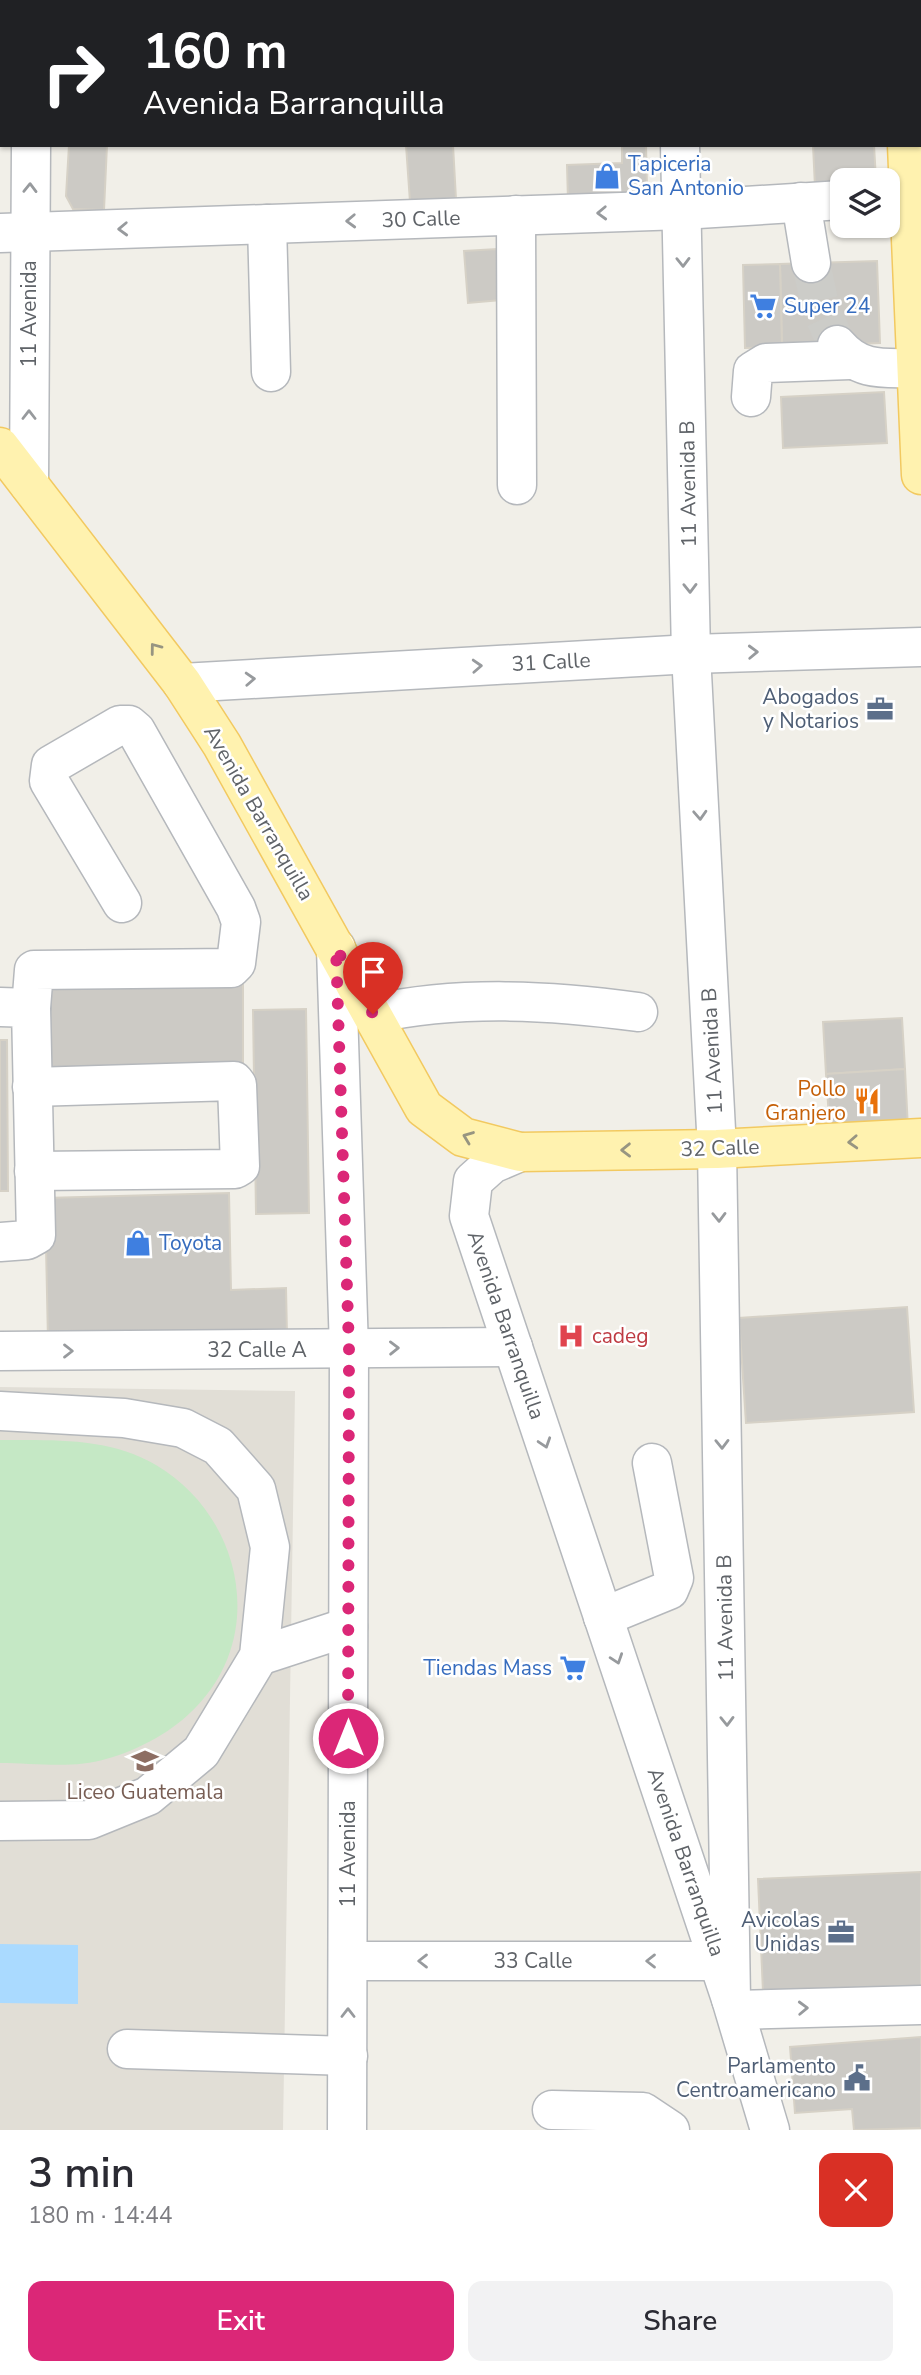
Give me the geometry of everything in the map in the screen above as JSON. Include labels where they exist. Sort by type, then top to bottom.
[{"type":"main road","points":[[907,147],[906,195],[921,475]]},
{"type":"main road","name":"Avenida Barranquilla","points":[[0,447],[182,683],[222,745],[424,1108],[463,1137],[520,1152]]},
{"type":"main road","name":"32 Calle","points":[[520,1152],[718,1149],[921,1138]]},
{"type":"street","name":"11 Avenida","points":[[29,484],[15,233],[30,147]]},
{"type":"street","name":"11 Avenida B","points":[[680,147],[691,654],[718,1149],[733,2004]]},
{"type":"street","name":"30 Calle","points":[[15,233],[682,210],[830,201]]},
{"type":"street","points":[[800,202],[811,263]]},
{"type":"street","points":[[516,215],[517,485]]},
{"type":"street","points":[[267,224],[271,372]]},
{"type":"street","points":[[751,397],[753,371],[766,363],[843,352],[874,368],[916,368]]},
{"type":"street","name":"31 Calle","points":[[182,683],[691,654],[921,647]]},
{"type":"street","points":[[0,1241],[27,1240],[36,1235],[32,1087],[15,1007],[34,970],[230,968],[236,963],[241,922],[236,908],[136,731],[129,725],[120,725],[51,765],[47,773],[49,781],[122,903]]},
{"type":"street","name":"11 Avenida","points":[[336,948],[349,1349],[348,2130]]},
{"type":"street","points":[[373,1014],[405,1007],[524,1000],[638,1012]]},
{"type":"street","points":[[32,1087],[234,1081],[237,1085],[240,1166],[235,1169],[34,1171]]},
{"type":"street","name":"Avenida Barranquilla","points":[[520,1152],[492,1164],[473,1181],[469,1216],[733,2004],[762,2128]]},
{"type":"street","name":"32 Calle A","points":[[0,1351],[513,1347]]},
{"type":"street","points":[[0,1411],[124,1418],[183,1428],[218,1446],[256,1489],[270,1547],[259,1657],[201,1752],[148,1796],[89,1820],[0,1821]]},
{"type":"street","points":[[603,1617],[669,1590],[674,1578],[652,1463]]},
{"type":"street","points":[[259,1657],[348,1627]]},
{"type":"street","name":"33 Calle","points":[[348,1961],[719,1961]]},
{"type":"street","points":[[733,2004],[921,2004]]},
{"type":"street","points":[[127,2049],[348,2056]]},
{"type":"street","points":[[552,2110],[643,2112],[670,2130]]},
{"type":"shaded area","name":"Liceo Guatemala","points":[[0,1387],[295,1391],[283,2130],[0,2130]]},
{"type":"green space","points":[[0,1440],[80,1442],[119,1449],[138,1456],[185,1486],[208,1513],[225,1543],[235,1576],[237,1610],[232,1644],[219,1676],[188,1715],[167,1731],[131,1750],[81,1764],[0,1763]]},
{"type":"water","points":[[0,1944],[78,1945],[78,2004],[0,2003]]},
{"type":"building","points":[[69,147],[107,147],[104,210],[73,209],[66,196]]},
{"type":"building","points":[[406,147],[453,147],[456,199],[410,202]]},
{"type":"building","name":"Tapiceria San Antonio","points":[[622,147],[646,147],[647,187],[634,199],[568,201],[567,165],[622,163]]},
{"type":"building","points":[[813,147],[874,147],[875,168],[830,168],[830,186],[815,187]]},
{"type":"building","points":[[497,249],[501,300],[468,303],[464,251]]},
{"type":"building","points":[[877,261],[880,343],[782,347],[780,264]]},
{"type":"building","name":"Super 24","points":[[780,264],[782,347],[745,348],[743,265]]},
{"type":"building","points":[[884,392],[887,443],[783,448],[781,397]]},
{"type":"building","points":[[243,975],[243,1074],[45,1074],[45,976]]},
{"type":"building","name":"Toyota","points":[[306,1009],[309,1213],[256,1214],[253,1010]]},
{"type":"building","points":[[902,1018],[905,1069],[826,1074],[823,1022]]},
{"type":"building","points":[[0,1040],[7,1040],[8,1191],[0,1191]]},
{"type":"building","name":"Pollo Granjero","points":[[905,1069],[908,1129],[830,1133],[826,1074]]},
{"type":"building","name":"Toyota","points":[[229,1193],[231,1290],[286,1288],[287,1335],[48,1341],[45,1198]]},
{"type":"building","points":[[907,1307],[914,1412],[746,1423],[739,1318]]},
{"type":"building","name":"Avicolas Unidas","points":[[921,1872],[921,1986],[763,1992],[758,1879]]},
{"type":"building","name":"Parlamento Centroamericano","points":[[921,2037],[921,2128],[854,2130],[852,2109],[795,2113],[790,2047]]},
{"type":"tunnel","points":[[811,263],[821,310],[837,345]]},
{"type":"place","name":"Tapiceria San Antonio","points":[[607,176]]},
{"type":"place","name":"Super 24","points":[[763,306]]},
{"type":"place","name":"Abogados y Notarios","points":[[880,709]]},
{"type":"place","name":"Pollo Granjero","points":[[867,1101]]},
{"type":"place","name":"Toyota","points":[[138,1243]]},
{"type":"place","name":"cadeg","points":[[571,1336]]},
{"type":"place","name":"Tiendas Mass","points":[[573,1668]]},
{"type":"place","name":"Liceo Guatemala","points":[[145,1761]]},
{"type":"place","name":"Avicolas Unidas","points":[[841,1932]]},
{"type":"place","name":"Parlamento Centroamericano","points":[[857,2078]]},
{"type":"route","points":[[348,1738],[349,1349],[336,948],[373,1014]]}]
